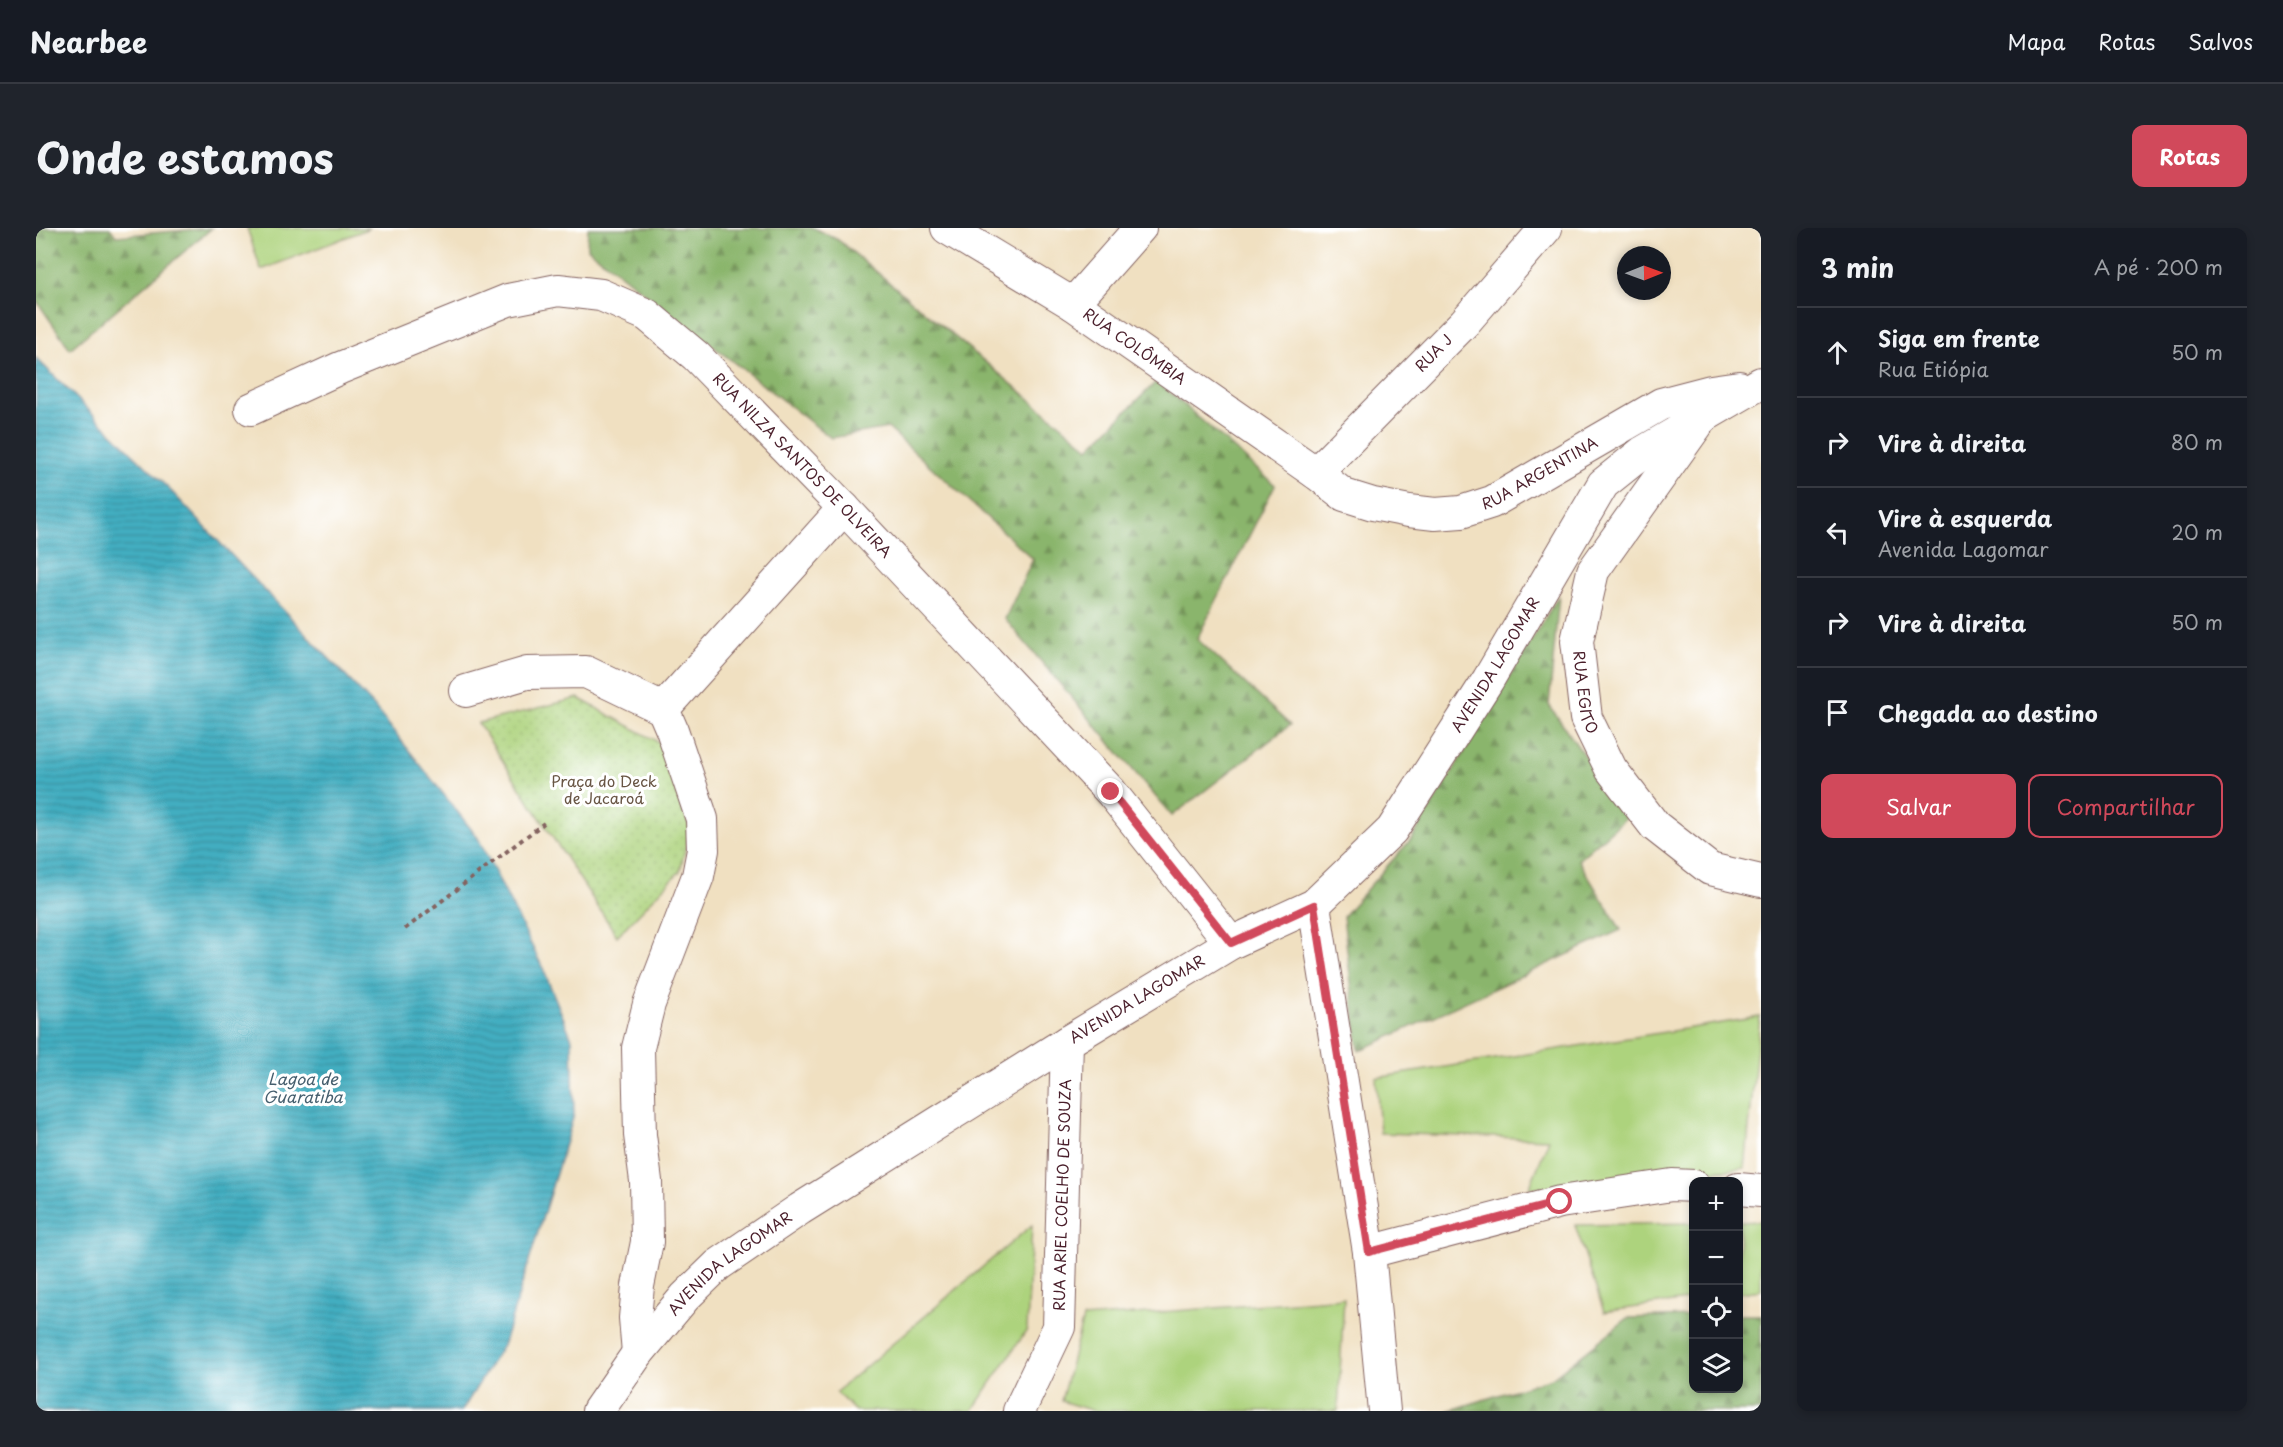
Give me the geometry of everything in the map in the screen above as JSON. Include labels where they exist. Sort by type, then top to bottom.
[{"type":"street","name":"RUA COLÔMBIA","points":[[947,228],[1073,304],[1316,473]]},
{"type":"street","points":[[1073,304],[1140,228]]},
{"type":"street","name":"RUA J","points":[[1316,473],[1464,323],[1546,228]]},
{"type":"street","name":"RUA NILZA SANTOS DE OLVEIRA","points":[[251,409],[362,359],[508,300],[558,290],[602,295],[647,315],[696,356],[844,508],[1111,792],[1231,943]]},
{"type":"street","name":"RUA ARGENTINA","points":[[1316,473],[1344,495],[1373,504],[1435,514],[1461,512],[1492,502],[1662,404],[1711,390],[1761,383]]},
{"type":"street","name":"AVENIDA LAGOMAR","points":[[598,1411],[638,1353],[685,1297],[718,1265],[800,1209],[1067,1042],[1231,943],[1314,905],[1392,830],[1488,680],[1603,484],[1643,452],[1761,383]]},
{"type":"street","name":"RUA EGITO","points":[[1702,417],[1593,571],[1577,641],[1586,718],[1611,769],[1655,826],[1710,869],[1761,881]]},
{"type":"street","points":[[663,709],[844,508]]},
{"type":"street","points":[[466,691],[527,673],[586,672],[663,709],[702,819],[703,850],[698,876],[649,1004],[638,1048],[640,1135],[646,1181],[647,1242],[638,1286],[635,1318],[638,1353]]},
{"type":"street","points":[[1314,905],[1369,1252],[1384,1411]]},
{"type":"street","name":"RUA ARIEL COELHO DE SOUZA","points":[[1019,1411],[1059,1327],[1067,1042]]},
{"type":"street","points":[[1369,1252],[1560,1202],[1672,1185],[1689,1186]]},
{"type":"street","points":[[1743,1190],[1761,1191]]},
{"type":"path","points":[[405,929],[543,823]]},
{"type":"green space","points":[[36,228],[110,228],[116,236],[212,228],[70,349],[36,300]]},
{"type":"green space","points":[[247,228],[370,228],[261,270]]},
{"type":"green space","points":[[588,228],[814,228],[838,240],[1089,448],[1157,381],[1275,485],[1197,639],[1290,725],[1172,816],[1005,619],[1033,559],[888,428],[831,438],[587,248]]},
{"type":"green space","points":[[1559,595],[1549,705],[1627,817],[1578,860],[1621,930],[1359,1051],[1343,916],[1413,837]]},
{"type":"green space","name":"Praça do Deck de Jacaroá","points":[[578,698],[660,743],[690,829],[680,871],[617,936],[478,723]]},
{"type":"green space","points":[[1760,1017],[1745,1168],[1529,1189],[1549,1139],[1380,1133],[1376,1078]]},
{"type":"green space","points":[[1761,1221],[1761,1290],[1743,1292],[1743,1231],[1743,1222]]},
{"type":"green space","points":[[1689,1223],[1689,1300],[1604,1312],[1575,1225]]},
{"type":"green space","points":[[1032,1225],[1027,1330],[972,1411],[855,1411],[836,1392]]},
{"type":"green space","points":[[1344,1298],[1338,1411],[1094,1411],[1061,1401],[1083,1318]]},
{"type":"green space","points":[[1743,1315],[1761,1315],[1761,1411],[1448,1411],[1552,1378],[1628,1318],[1689,1316],[1689,1393],[1743,1393]]},
{"type":"water","name":"Lagoa de Guaratiba","points":[[36,358],[172,492],[374,706],[478,838],[542,966],[572,1039],[574,1115],[504,1343],[462,1411],[36,1411]]},
{"type":"route","points":[[1111,792],[1231,943],[1314,905],[1369,1252],[1560,1202]]}]
